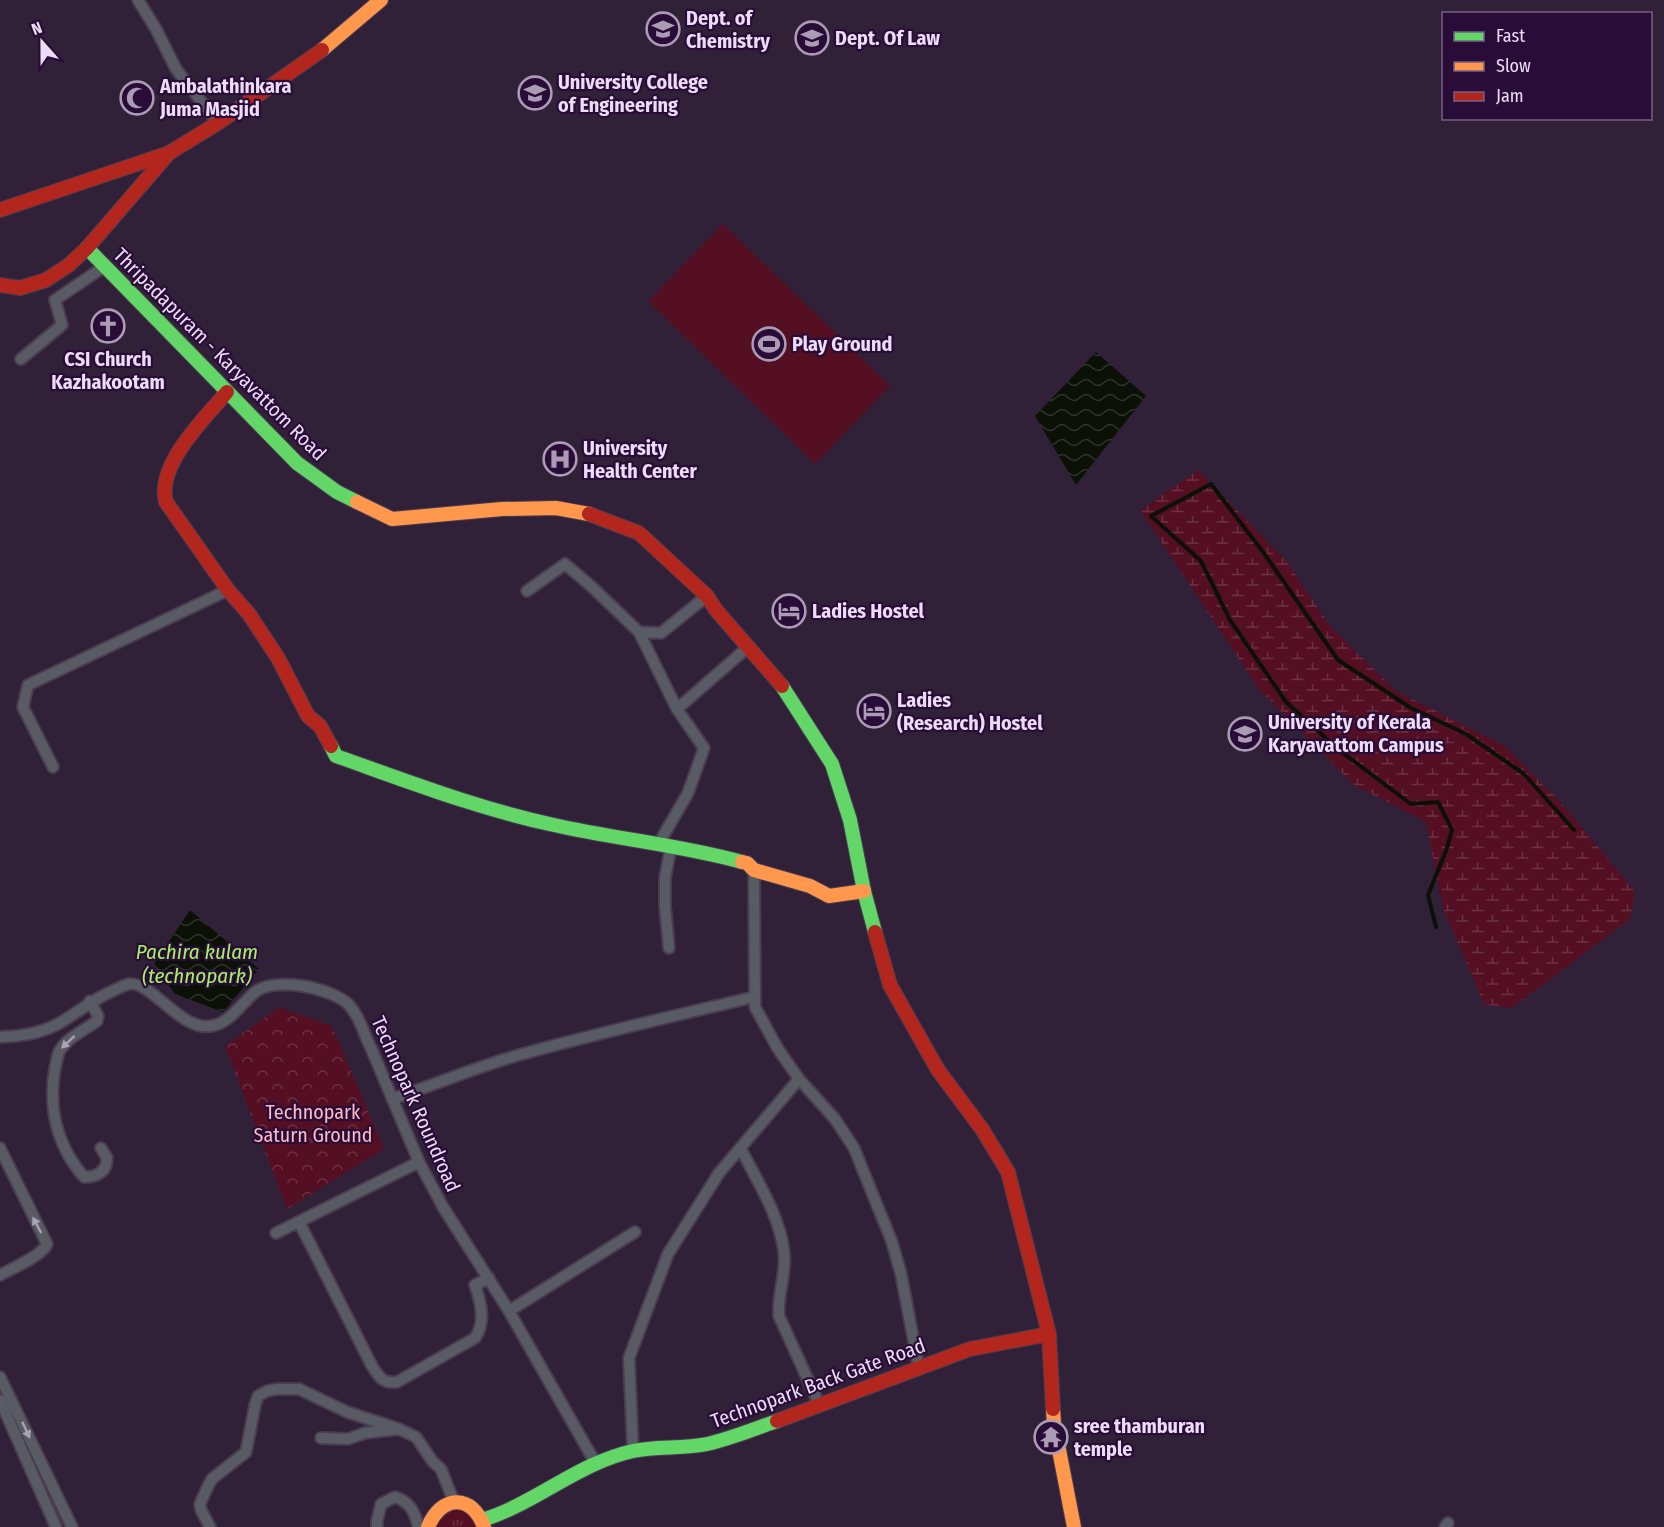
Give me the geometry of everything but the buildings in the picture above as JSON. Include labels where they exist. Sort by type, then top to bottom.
[{"type":"main road","points":[[0,210],[170,153],[218,123],[321,51],[381,0]]},
{"type":"main road","points":[[0,285],[20,288],[46,280],[69,265],[87,248],[170,153]]},
{"type":"main road","name":"Thripadapuram - Karyavattom Road","points":[[87,248],[297,463],[337,492],[392,519],[502,509],[556,508],[594,515],[639,533],[707,596],[716,610],[781,686],[832,764],[850,820],[864,891],[890,985],[938,1070],[982,1129],[1008,1172],[1049,1334],[1054,1424],[1074,1527]]},
{"type":"main road","points":[[227,392],[190,436],[172,466],[164,486],[167,507],[228,590],[249,614],[272,649],[308,716],[320,726],[336,756],[467,801],[552,825],[712,854],[747,863],[754,870],[801,883],[829,896],[864,891]]},
{"type":"main road","name":"Technopark Back Gate Road","points":[[483,1524],[596,1464],[633,1451],[706,1444],[752,1430],[970,1349],[1049,1334]]},
{"type":"main road","points":[[422,1526],[437,1509],[454,1502],[468,1504],[483,1524]]},
{"type":"street","points":[[138,0],[176,69],[218,123]]},
{"type":"street","points":[[21,359],[62,325],[55,300],[105,266]]},
{"type":"street","points":[[527,591],[564,564],[592,586],[639,633],[677,709],[704,748],[688,793],[665,845],[664,906],[669,948]]},
{"type":"street","points":[[53,766],[23,707],[28,685],[228,590]]},
{"type":"street","points":[[639,633],[661,633],[707,596]]},
{"type":"street","points":[[677,709],[748,647]]},
{"type":"street","points":[[754,870],[755,1007],[773,1041],[799,1079],[835,1119],[854,1148],[892,1242],[901,1274],[919,1369]]},
{"type":"street","name":"Technopark Roundroad","points":[[0,1037],[31,1033],[56,1025],[90,1001],[128,984],[143,986],[192,1024],[203,1027],[221,1024],[254,993],[270,985],[285,983],[321,991],[347,1002],[358,1017],[419,1162],[458,1232],[509,1311],[596,1464]]},
{"type":"street","points":[[392,1099],[482,1066],[526,1053],[754,997]]},
{"type":"street","points":[[90,1001],[98,1016],[97,1022],[73,1036],[58,1052],[52,1085],[53,1110],[66,1151],[84,1177],[93,1177],[103,1171],[107,1158],[102,1148]]},
{"type":"street","points":[[633,1451],[629,1358],[668,1254],[719,1173],[799,1079]]},
{"type":"street","points":[[0,1148],[47,1244],[46,1248],[36,1255],[0,1275]]},
{"type":"street","points":[[741,1149],[769,1206],[783,1246],[784,1271],[778,1316],[819,1404]]},
{"type":"street","points":[[276,1233],[419,1162]]},
{"type":"street","points":[[299,1222],[372,1366],[381,1380],[389,1383],[397,1382],[475,1338],[482,1320],[481,1304],[475,1285],[489,1278]]},
{"type":"street","points":[[509,1311],[635,1232]]},
{"type":"street","points":[[0,1377],[72,1527]]},
{"type":"street","points":[[210,1527],[200,1504],[213,1479],[246,1452],[258,1396],[267,1391],[299,1389],[347,1412],[416,1437],[433,1462],[441,1469],[454,1502]]},
{"type":"street","points":[[0,1400],[56,1527]]},
{"type":"street","points":[[321,1438],[348,1439],[365,1433],[399,1429]]},
{"type":"street","points":[[377,1527],[376,1521],[381,1504],[395,1497],[411,1506],[422,1526]]},
{"type":"green space","name":"Play Ground","points":[[723,224],[890,386],[815,464],[648,301]]},
{"type":"green space","points":[[1198,470],[1288,563],[1330,626],[1396,691],[1505,746],[1560,802],[1635,891],[1630,919],[1512,1008],[1484,1004],[1443,908],[1426,822],[1354,785],[1258,688],[1140,510]]},
{"type":"green space","name":"Technopark Saturn Ground","points":[[279,1007],[332,1026],[384,1149],[287,1209],[225,1046]]},
{"type":"green space","points":[[459,1508],[472,1514],[478,1527],[434,1527],[445,1511]]},
{"type":"water","points":[[1096,352],[1146,396],[1076,485],[1035,416]]},
{"type":"water","name":"Pachira kulam (technopark)","points":[[190,910],[259,969],[223,1012],[175,994],[154,964]]},
{"type":"waterway","points":[[1436,927],[1428,895],[1452,830],[1438,802],[1411,804],[1339,750],[1286,702],[1230,620],[1201,561],[1151,516],[1211,484],[1263,552],[1338,660],[1411,708],[1466,734],[1524,774],[1574,830]]},
{"type":"traffic: fast","points":[[87,248],[297,463],[337,492],[357,502]]},
{"type":"traffic: fast","points":[[782,686],[832,764],[850,820],[864,891],[875,932]]},
{"type":"traffic: fast","points":[[331,746],[336,756],[498,811],[577,830],[695,851],[742,862]]},
{"type":"traffic: fast","points":[[482,1520],[520,1504],[575,1474],[613,1457],[642,1449],[707,1444],[777,1421]]},
{"type":"traffic: slow","points":[[322,50],[381,0]]},
{"type":"traffic: slow","points":[[357,502],[392,519],[502,509],[556,508],[589,514]]},
{"type":"traffic: slow","points":[[742,862],[747,863],[754,870],[810,886],[829,896],[864,891]]},
{"type":"traffic: slow","points":[[1053,1409],[1074,1527]]},
{"type":"traffic: slow","points":[[428,1527],[441,1509],[456,1502],[472,1508],[484,1527]]},
{"type":"traffic: jam","points":[[0,210],[169,153],[218,123],[322,50]]},
{"type":"traffic: jam","points":[[0,285],[20,288],[46,280],[69,265],[87,248],[169,153]]},
{"type":"traffic: jam","points":[[227,392],[195,428],[175,458],[168,473],[165,488],[166,502],[228,590],[249,614],[278,658],[308,716],[320,726],[331,746]]},
{"type":"traffic: jam","points":[[589,514],[639,533],[707,596],[716,610],[782,686]]},
{"type":"traffic: jam","points":[[875,932],[890,985],[938,1070],[982,1129],[1008,1172],[1049,1334],[1053,1409]]},
{"type":"traffic: jam","points":[[777,1421],[970,1349],[1049,1334]]},
{"type":"place","name":"Dept. of Chemistry","points":[[663,29]]},
{"type":"place","name":"Dept. Of Law","points":[[812,38]]},
{"type":"place","name":"University College of Engineering","points":[[535,93]]},
{"type":"place","name":"Ambalathinkara Juma Masjid","points":[[137,98]]},
{"type":"place","name":"CSI Church Kazhakootam","points":[[108,326]]},
{"type":"place","name":"Play Ground","points":[[769,344]]},
{"type":"place","name":"University Health Center","points":[[560,459]]},
{"type":"place","name":"Ladies Hostel","points":[[789,611]]},
{"type":"place","name":"Ladies (Research) Hostel","points":[[874,711]]},
{"type":"place","name":"University of Kerala Karyavattom Campus","points":[[1245,734]]},
{"type":"place","name":"sree thamburan temple","points":[[1051,1437]]}]
